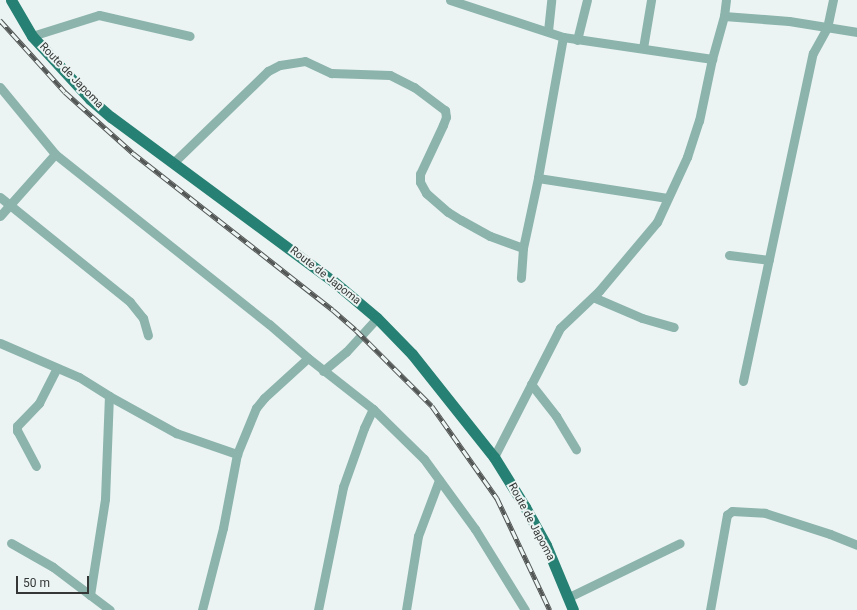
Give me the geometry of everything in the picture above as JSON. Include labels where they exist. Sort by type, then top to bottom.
[{"type":"main road","name":"Route de Japoma","points":[[11,0],[32,36],[90,99],[111,117],[174,162],[333,281],[377,318],[412,354],[494,456],[525,506],[546,545],[573,610]]},
{"type":"street","points":[[450,0],[563,37],[712,59]]},
{"type":"street","points":[[548,31],[551,0]]},
{"type":"street","points":[[577,40],[586,0]]},
{"type":"street","points":[[643,48],[651,0]]},
{"type":"street","points":[[494,456],[560,328],[593,297],[657,222],[681,171],[699,121],[712,59],[724,16],[726,0]]},
{"type":"street","points":[[743,381],[813,53],[827,28],[833,0]]},
{"type":"street","points":[[32,36],[99,15],[190,36]]},
{"type":"street","points":[[724,16],[789,21],[857,32]]},
{"type":"street","points":[[521,278],[524,248],[563,37]]},
{"type":"street","points":[[174,162],[268,71],[280,65],[305,61],[331,73],[390,75],[414,87],[445,110],[446,117],[443,125],[420,174],[420,182],[426,193],[448,212],[461,220],[490,236],[524,248]]},
{"type":"street","points":[[0,87],[55,154],[269,324],[323,371],[373,409],[424,459],[475,529],[525,610]]},
{"type":"street","points":[[0,216],[55,154]]},
{"type":"street","points":[[538,178],[668,198]]},
{"type":"street","points":[[0,197],[11,204],[130,302],[143,318],[148,335]]},
{"type":"street","points":[[729,255],[732,254],[769,260]]},
{"type":"street","points":[[593,297],[642,318],[674,327]]},
{"type":"street","points":[[323,371],[346,352],[377,318]]},
{"type":"street","points":[[0,344],[79,377],[109,396],[176,433],[237,454]]},
{"type":"street","points":[[202,610],[223,528],[237,454],[256,408],[264,398],[308,358]]},
{"type":"street","points":[[36,466],[17,431],[17,426],[39,403],[57,368]]},
{"type":"street","points":[[531,384],[556,416],[576,449]]},
{"type":"street","points":[[90,595],[105,499],[109,396]]},
{"type":"street","points":[[318,610],[343,487],[364,428],[373,409]]},
{"type":"street","points":[[406,610],[418,536],[439,480]]},
{"type":"street","points":[[710,610],[727,515],[732,511],[765,513],[830,534],[857,545]]},
{"type":"street","points":[[11,543],[45,562],[110,610]]},
{"type":"street","points":[[568,597],[680,543]]},
{"type":"railway","points":[[0,20],[65,92],[133,153],[333,310],[356,330],[432,406],[497,498],[550,610]]}]
